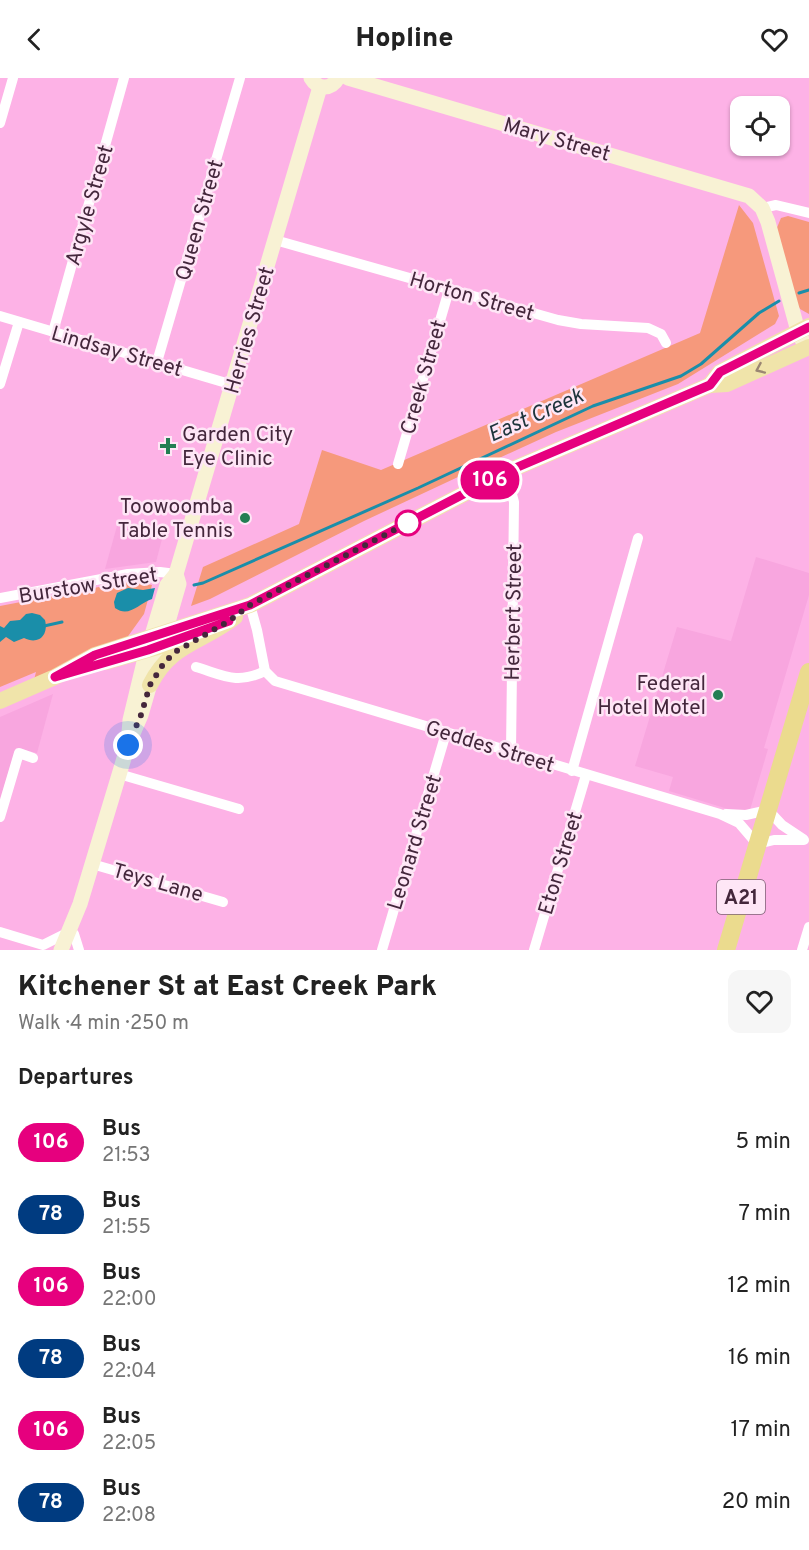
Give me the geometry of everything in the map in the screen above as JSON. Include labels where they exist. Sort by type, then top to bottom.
[{"type":"highway","name":"A21","points":[[726,950],[809,672]]},
{"type":"main road","points":[[315,82],[330,86],[338,78]]},
{"type":"main road","name":"Mary Street","points":[[348,78],[732,190],[749,196],[762,208]]},
{"type":"main road","name":"Herries Street","points":[[128,745],[130,720],[179,584],[176,573],[275,240],[315,82]]},
{"type":"main road","points":[[157,641],[250,605],[506,472],[710,385],[727,384],[808,347],[804,329],[762,208]]},
{"type":"main road","points":[[710,385],[720,372],[804,329]]},
{"type":"main road","points":[[150,685],[164,663],[175,652],[229,621],[250,605]]},
{"type":"main road","points":[[0,701],[55,677],[95,655],[229,621]]},
{"type":"main road","name":"Herries Street","points":[[61,950],[71,933],[128,745],[141,715],[150,685],[157,641]]},
{"type":"main road","name":"Herries Street","points":[[71,933],[71,950]]},
{"type":"street","points":[[0,123],[14,78]]},
{"type":"street","name":"Argyle Street","points":[[53,332],[124,78]]},
{"type":"street","name":"Queen Street","points":[[157,362],[240,78]]},
{"type":"street","points":[[762,208],[776,205],[809,213]]},
{"type":"street","name":"Horton Street","points":[[275,240],[558,321],[648,328],[661,334],[666,343]]},
{"type":"street","name":"Creek Street","points":[[398,464],[449,290]]},
{"type":"street","name":"Lindsay Street","points":[[0,316],[233,385]]},
{"type":"street","points":[[0,384],[19,322]]},
{"type":"street","name":"Herbert Street","points":[[506,472],[514,502],[511,752]]},
{"type":"street","points":[[572,771],[638,538]]},
{"type":"street","name":"Burstow Street","points":[[0,598],[128,574],[176,573]]},
{"type":"street","points":[[195,667],[236,679],[245,679],[265,671],[250,605]]},
{"type":"street","name":"Geddes Street","points":[[265,671],[268,677],[284,685],[720,814],[739,823],[757,844]]},
{"type":"street","name":"Leonard Street","points":[[382,950],[446,733]]},
{"type":"street","points":[[0,817],[19,753],[33,758]]},
{"type":"street","points":[[119,774],[239,809]]},
{"type":"street","name":"Eton Street","points":[[534,950],[586,775]]},
{"type":"street","points":[[768,810],[782,825],[806,840]]},
{"type":"street","name":"Geddes Street","points":[[720,814],[746,815],[768,810]]},
{"type":"street","points":[[757,844],[774,840],[806,840]]},
{"type":"street","name":"Teys Lane","points":[[92,864],[223,902]]},
{"type":"street","points":[[802,950],[809,927]]},
{"type":"street","points":[[0,932],[45,948],[71,933],[79,950]]},
{"type":"shaded area","points":[[739,205],[753,223],[779,316],[775,324],[678,384],[556,432],[364,521],[210,599],[191,606],[203,567],[299,524],[322,450],[381,470],[700,333]]},
{"type":"shaded area","points":[[788,216],[809,222],[809,314],[800,309],[797,304],[776,230],[781,218]]},
{"type":"shaded area","points":[[117,526],[162,539],[156,562],[105,569]]},
{"type":"shaded area","name":"Federal Hotel Motel","points":[[756,557],[809,573],[809,595],[764,748],[768,749],[750,810],[741,813],[669,791],[673,777],[635,766],[677,627],[731,641]]},
{"type":"shaded area","points":[[130,581],[152,585],[144,614],[126,639],[34,680],[36,672],[0,687],[0,606]]},
{"type":"shaded area","points":[[53,694],[37,753],[16,748],[0,799],[0,717]]},
{"type":"water","points":[[128,588],[143,590],[155,588],[152,599],[129,611],[120,611],[115,608],[114,602],[117,593]]},
{"type":"water","points":[[26,614],[40,615],[45,620],[45,631],[41,638],[29,640],[24,638],[14,642],[6,637],[0,642],[0,626],[4,628],[10,621],[20,620]]},
{"type":"waterway","name":"East Creek","points":[[799,293],[809,290]]},
{"type":"waterway","name":"East Creek","points":[[194,585],[418,488],[593,406],[681,376],[701,364],[759,313],[779,301]]},
{"type":"waterway","name":"East Creek","points":[[44,626],[62,622]]},
{"type":"bus line","name":"106","points":[[229,621],[148,650],[55,677],[95,655],[250,605],[506,472],[710,385],[720,372],[809,327]]},
{"type":"place","name":"Garden City Eye Clinic","points":[[168,446]]},
{"type":"place","name":"Toowoomba Table Tennis","points":[[245,518]]},
{"type":"place","name":"Federal Hotel Motel","points":[[718,695]]},
{"type":"route","points":[[128,745],[155,675],[175,652],[229,621],[250,605],[408,523]]}]
